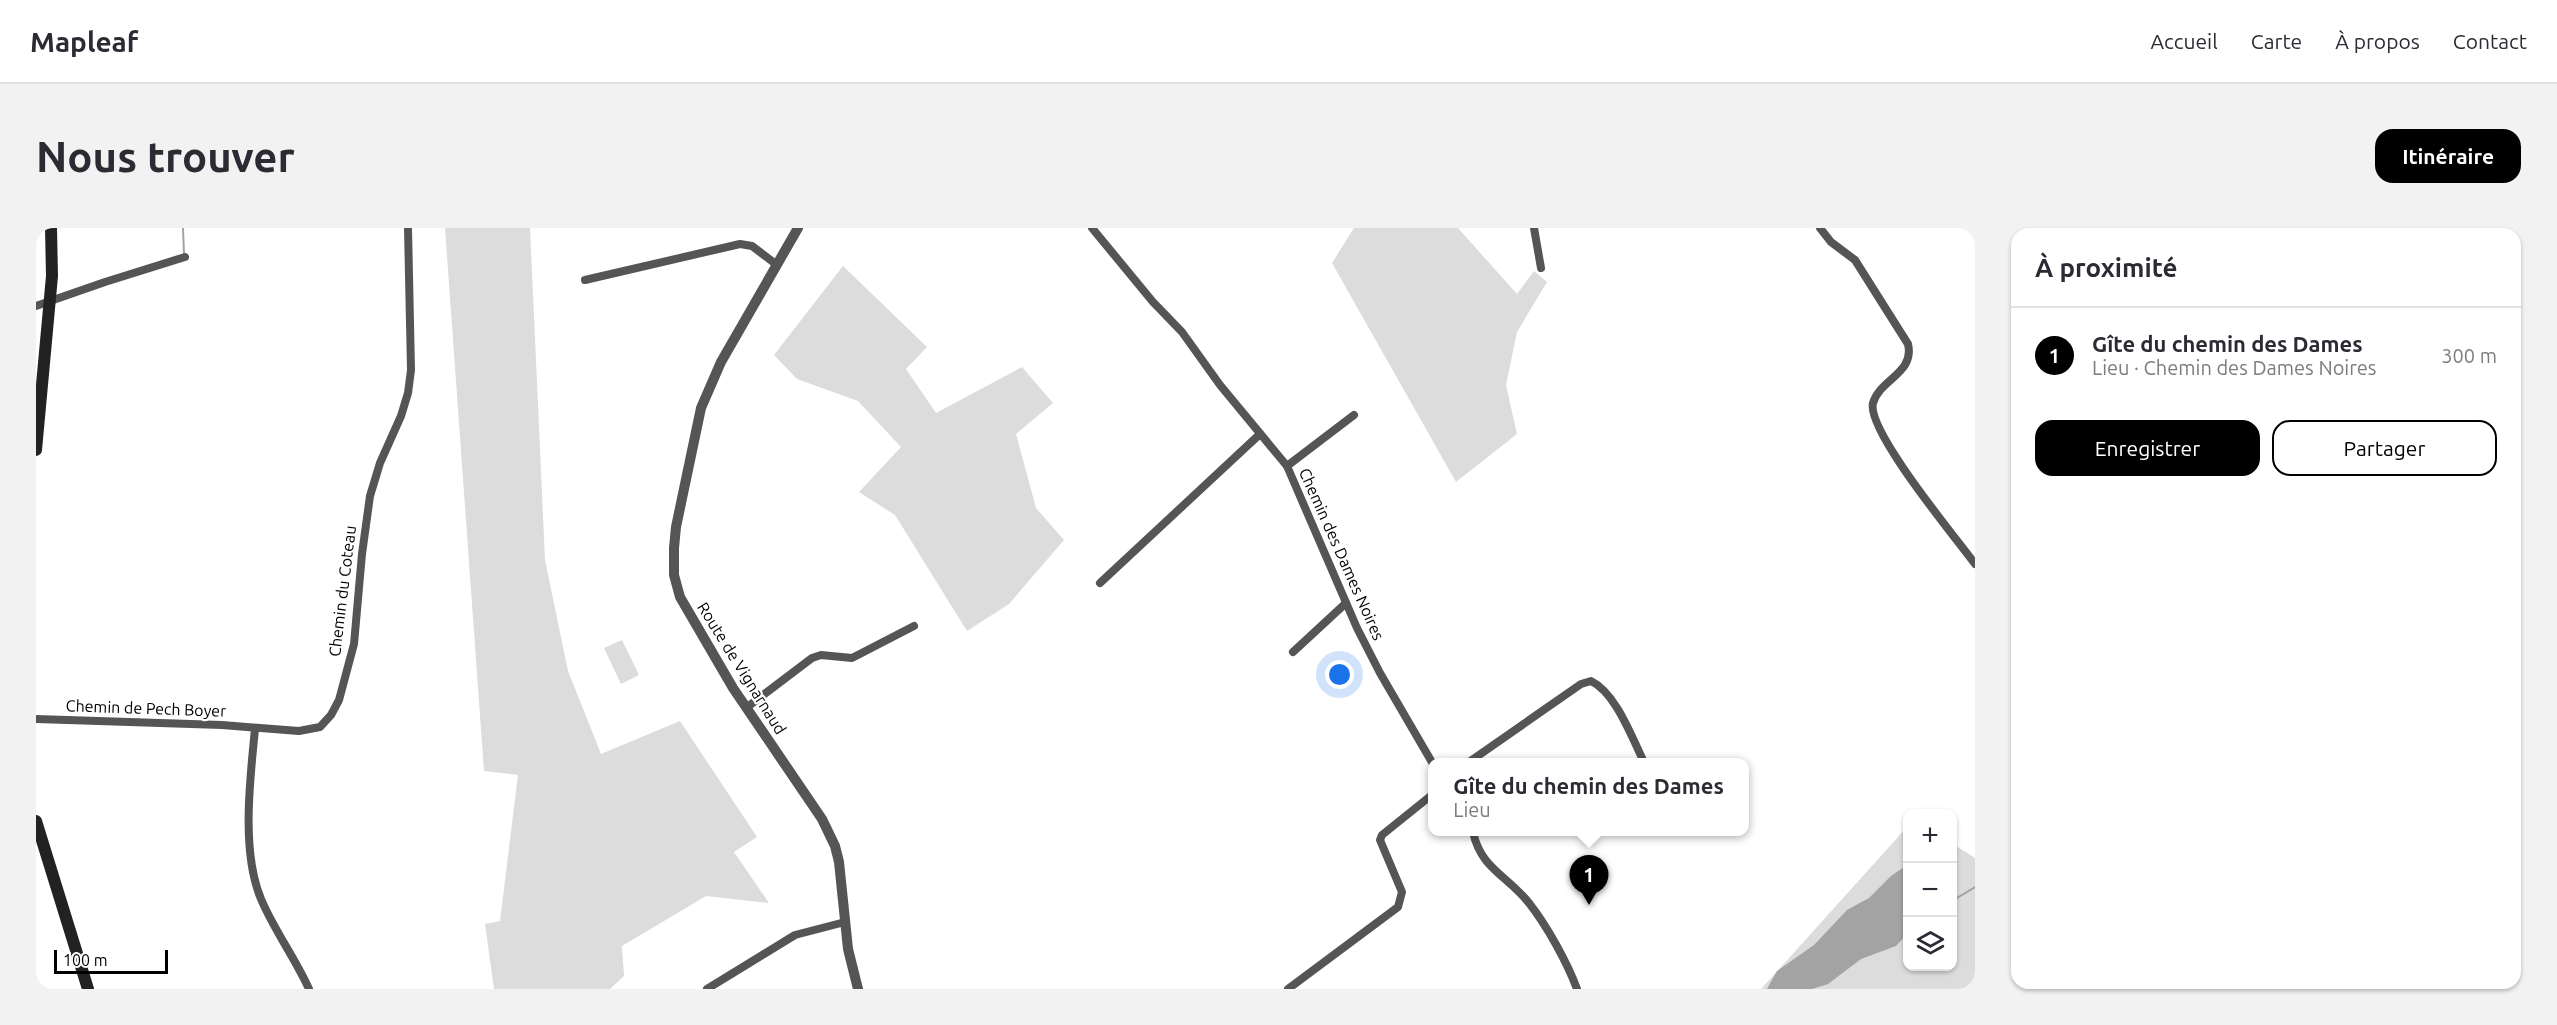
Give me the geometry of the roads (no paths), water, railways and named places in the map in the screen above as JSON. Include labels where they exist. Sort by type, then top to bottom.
[{"type":"main road","points":[[36,450],[50,301],[51,228]]},
{"type":"main road","points":[[36,821],[88,989]]},
{"type":"street","name":"Chemin du Coteau","points":[[255,729],[299,730],[320,727],[332,715],[339,700],[354,644],[370,496],[380,463],[401,416],[408,393],[411,370],[408,228]]},
{"type":"street","name":"Route de Vignarnaud","points":[[798,228],[721,362],[701,408],[674,548],[674,575],[680,597],[700,634],[746,708],[822,819],[835,846],[839,862],[848,949],[858,989]]},
{"type":"street","name":"Chemin des Dames Noires","points":[[1092,228],[1182,332],[1220,385],[1287,466],[1346,603],[1380,673],[1430,758]]},
{"type":"street","points":[[1534,228],[1541,268]]},
{"type":"street","points":[[1820,228],[1831,242],[1855,260],[1908,344],[1911,355],[1906,365],[1879,391],[1872,410],[1901,464],[1975,564]]},
{"type":"street","points":[[585,280],[740,244],[752,246],[777,265]]},
{"type":"street","points":[[36,306],[185,257]]},
{"type":"street","points":[[1287,466],[1354,415]]},
{"type":"street","points":[[1100,583],[1260,435]]},
{"type":"street","points":[[1293,651],[1346,603]]},
{"type":"street","points":[[746,708],[812,658],[821,655],[852,658],[914,626]]},
{"type":"street","points":[[1475,758],[1581,684],[1591,681],[1599,685],[1617,709],[1642,758]]},
{"type":"street","name":"Chemin de Pech Boyer","points":[[36,719],[222,725],[255,729]]},
{"type":"street","points":[[255,729],[251,765],[250,838],[255,883],[261,900],[309,989]]},
{"type":"street","points":[[1288,989],[1398,907],[1402,892],[1380,840],[1382,835],[1428,798]]},
{"type":"street","points":[[1475,836],[1481,856],[1498,874],[1505,877],[1529,904],[1570,972],[1577,989]]},
{"type":"street","points":[[707,989],[795,935],[845,922]]},
{"type":"waterway","points":[[183,228],[184,254]]},
{"type":"waterway","points":[[1957,898],[1975,887]]},
{"type":"place","name":"Gîte du chemin des Dames","points":[[1589,905]]}]
